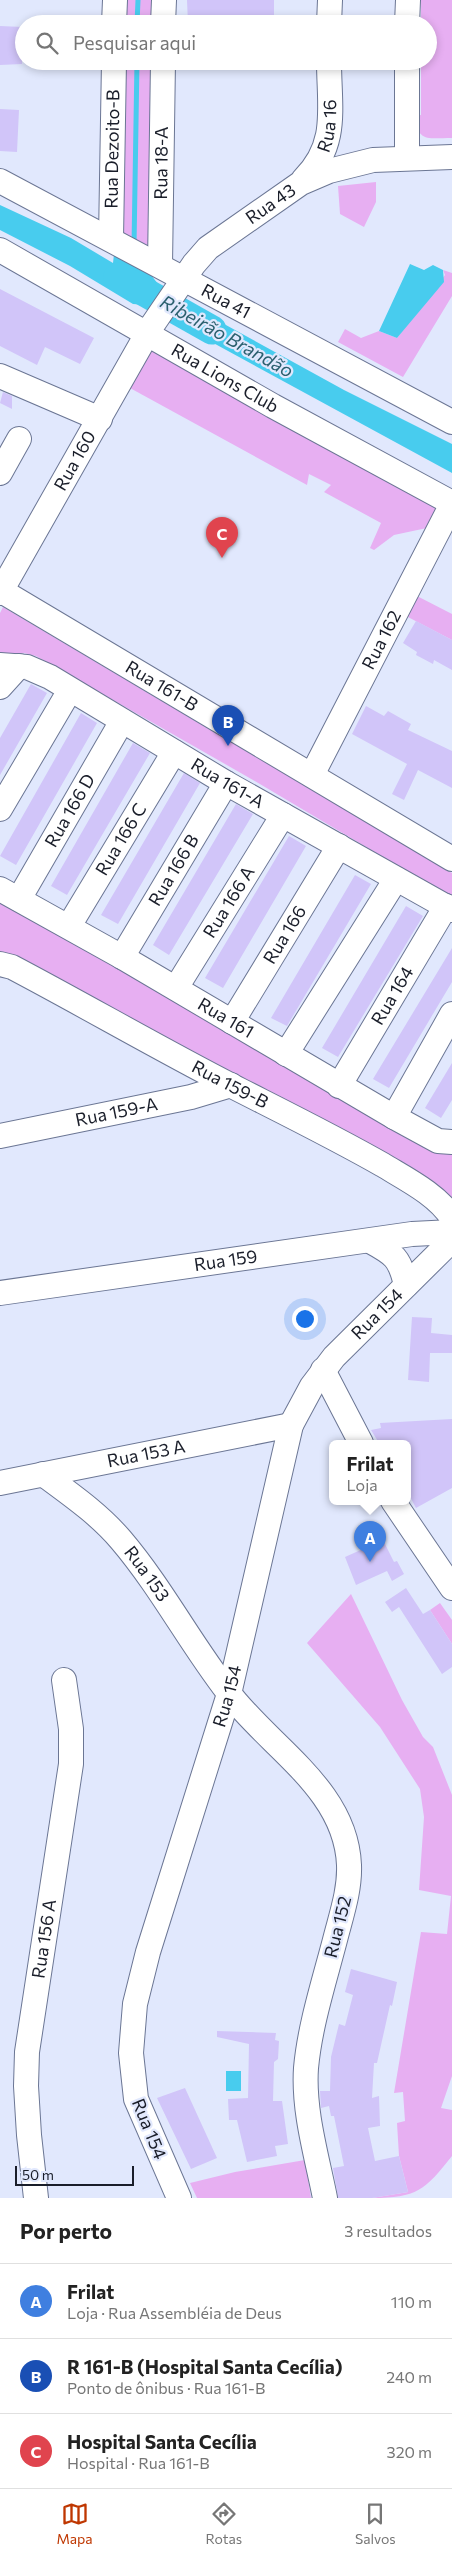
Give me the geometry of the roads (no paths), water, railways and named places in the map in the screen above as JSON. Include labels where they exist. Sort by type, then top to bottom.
[{"type":"street","points":[[114,15],[115,0]]},
{"type":"street","points":[[163,15],[164,0]]},
{"type":"street","points":[[329,15],[330,0]]},
{"type":"street","points":[[407,15],[408,0]]},
{"type":"street","name":"Rua Dezoito-B","points":[[114,70],[114,239]]},
{"type":"street","name":"Rua 18-A","points":[[163,70],[176,275]]},
{"type":"street","name":"Rua 16","points":[[301,182],[314,170],[324,153],[330,120],[329,70]]},
{"type":"street","points":[[407,70],[408,158]]},
{"type":"street","name":"Rua 43","points":[[330,120],[338,136],[348,148],[373,160]]},
{"type":"street","name":"Rua 43","points":[[176,275],[217,241],[301,182],[341,167],[373,160],[452,157]]},
{"type":"street","name":"Rua 41","points":[[0,181],[114,239],[176,275],[452,422]]},
{"type":"street","name":"Rua Lions Club","points":[[0,250],[149,330],[393,472],[452,503]]},
{"type":"street","points":[[149,330],[176,275]]},
{"type":"street","name":"Rua 160","points":[[1,591],[149,330]]},
{"type":"street","points":[[0,376],[100,419]]},
{"type":"street","points":[[0,473],[18,439]]},
{"type":"street","name":"Rua 162","points":[[312,775],[452,503]]},
{"type":"street","name":"Rua 161-B","points":[[1,591],[452,859]]},
{"type":"street","points":[[0,687],[9,665]]},
{"type":"street","name":"Rua 161-A","points":[[9,665],[38,672],[226,783],[449,908]]},
{"type":"street","points":[[0,809],[70,690]]},
{"type":"street","name":"Rua 166 D","points":[[10,894],[122,721]]},
{"type":"street","name":"Rua 166 C","points":[[68,926],[174,752]]},
{"type":"street","name":"Rua 166 B","points":[[122,957],[226,783]]},
{"type":"street","name":"Rua 166 A","points":[[176,988],[283,815]]},
{"type":"street","name":"Rua 166","points":[[232,1022],[339,846]]},
{"type":"street","points":[[286,1054],[396,879]]},
{"type":"street","name":"Rua 161","points":[[10,894],[176,988],[394,1117],[438,1141],[452,1142]]},
{"type":"street","name":"Rua 164","points":[[340,1086],[449,908]]},
{"type":"street","name":"Rua 159-B","points":[[0,964],[12,967],[107,1016],[232,1085],[317,1128],[395,1172],[434,1199],[452,1218]]},
{"type":"street","points":[[394,1117],[452,1014]]},
{"type":"street","name":"Rua 159-A","points":[[0,1136],[191,1097],[232,1085]]},
{"type":"street","name":"Rua 159","points":[[0,1293],[370,1240],[452,1232]]},
{"type":"street","points":[[370,1240],[392,1253],[398,1260],[406,1285]]},
{"type":"street","name":"Rua 154","points":[[179,2198],[143,2120],[136,2099],[131,2060],[133,2018],[148,1952],[229,1694],[291,1425],[323,1370],[452,1240]]},
{"type":"street","points":[[323,1370],[359,1440]]},
{"type":"street","name":"Rua 153 A","points":[[0,1483],[291,1425]]},
{"type":"street","name":"Rua 153","points":[[43,1474],[91,1512],[119,1538],[229,1694]]},
{"type":"street","points":[[396,1505],[452,1588]]},
{"type":"street","name":"Rua 156 A","points":[[36,2198],[29,2135],[26,2086],[27,2052],[71,1764],[71,1729],[64,1680]]},
{"type":"street","name":"Rua 152","points":[[229,1694],[319,1790],[339,1826],[348,1857],[349,1875],[346,1898],[314,2027],[306,2068],[308,2105],[325,2198]]},
{"type":"water","points":[[0,205],[71,238],[113,263],[114,254],[148,271],[158,284],[147,305],[133,304],[70,266],[0,230]]},
{"type":"water","points":[[410,264],[424,270],[433,265],[443,270],[444,282],[397,338],[379,331]]},
{"type":"water","points":[[184,302],[344,390],[452,444],[452,473],[173,321]]},
{"type":"water","points":[[226,2071],[241,2071],[241,2091],[226,2091]]},
{"type":"waterway","points":[[137,15],[138,0]]},
{"type":"waterway","points":[[134,246],[137,70]]},
{"type":"waterway","name":"Ribeirão Brandão","points":[[118,277],[212,330]]},
{"type":"place","name":"Hospital Santa Cecília","points":[[222,558]]},
{"type":"place","name":"R 161-B (Hospital Santa Cecília)","points":[[228,746]]},
{"type":"place","name":"Frilat","points":[[370,1562]]}]
